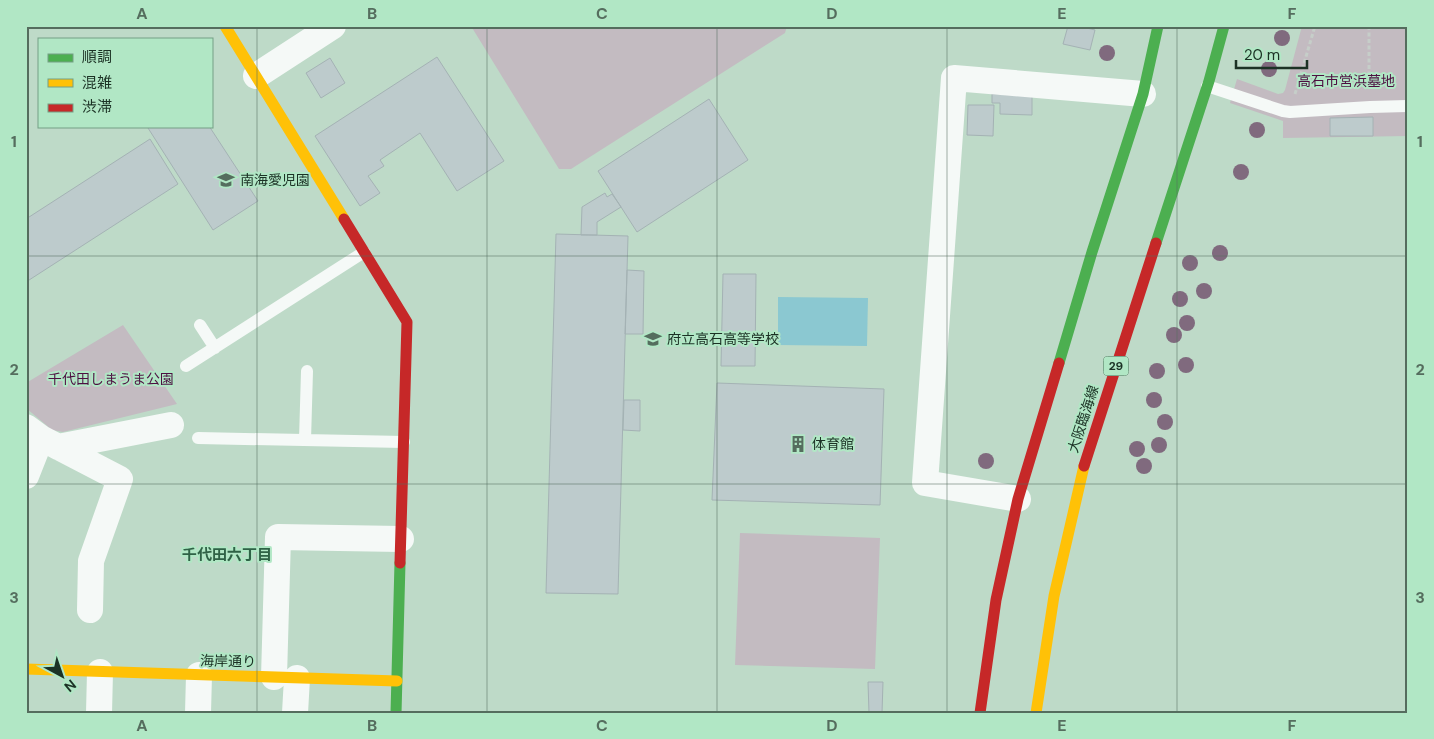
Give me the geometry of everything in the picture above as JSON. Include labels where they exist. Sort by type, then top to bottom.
[{"type":"main road","points":[[225,26],[407,322],[396,713]]},
{"type":"main road","points":[[980,713],[996,600],[1018,499],[1092,252],[1143,94],[1158,26]]},
{"type":"main road","name":"大阪臨海線","points":[[1036,713],[1054,596],[1080,478],[1207,86],[1224,26]]},
{"type":"main road","name":"海岸通り","points":[[26,669],[397,681]]},
{"type":"street","points":[[256,76],[333,26]]},
{"type":"street","points":[[1018,499],[925,483],[954,78],[1143,94]]},
{"type":"street","points":[[42,437],[170,424]]},
{"type":"street","points":[[26,476],[42,437]]},
{"type":"street","points":[[42,437],[120,479],[90,561],[90,610]]},
{"type":"street","points":[[295,713],[285,677],[278,537],[401,539]]},
{"type":"street","points":[[98,713],[100,672]]},
{"type":"street","points":[[198,713],[199,675]]},
{"type":"lane","points":[[1207,86],[1290,112],[1370,106],[1407,106]]},
{"type":"lane","points":[[186,366],[364,252]]},
{"type":"lane","points":[[200,325],[215,348]]},
{"type":"lane","points":[[305,440],[307,371]]},
{"type":"lane","points":[[198,438],[404,442]]},
{"type":"path","points":[[1290,112],[1315,26]]},
{"type":"path","points":[[1369,26],[1370,106]]},
{"type":"path","points":[[1407,26],[1407,106]]},
{"type":"green space","points":[[471,26],[787,26],[785,33],[571,169],[559,169]]},
{"type":"green space","name":"高石市営浜墓地","points":[[1302,26],[1408,26],[1408,136],[1283,138],[1283,121],[1230,103],[1237,79],[1278,94],[1283,93]]},
{"type":"green space","name":"千代田しまうま公園","points":[[123,325],[177,404],[63,432],[52,430],[26,408],[26,383]]},
{"type":"green space","points":[[740,533],[880,538],[875,669],[735,665]]},
{"type":"water","points":[[778,297],[868,298],[867,346],[778,345]]},
{"type":"building","points":[[1068,26],[1079,26],[1095,30],[1090,50],[1063,44]]},
{"type":"building","points":[[437,57],[504,161],[457,191],[420,133],[380,160],[384,166],[368,176],[380,193],[360,206],[315,136]]},
{"type":"building","points":[[330,58],[345,83],[321,98],[306,73]]},
{"type":"building","points":[[992,94],[1032,96],[1032,115],[1000,114],[1000,103],[992,103]]},
{"type":"building","points":[[709,99],[748,160],[637,232],[598,171]]},
{"type":"building","points":[[968,105],[994,105],[993,136],[967,135]]},
{"type":"building","points":[[1373,117],[1373,136],[1330,136],[1330,118]]},
{"type":"building","points":[[148,128],[210,128],[258,201],[213,230]]},
{"type":"building","points":[[150,139],[178,184],[26,282],[26,219]]},
{"type":"building","points":[[605,193],[607,197],[612,194],[621,207],[597,222],[597,235],[581,235],[582,207]]},
{"type":"building","points":[[556,234],[628,236],[618,594],[546,593]]},
{"type":"building","points":[[627,270],[644,271],[643,334],[625,334]]},
{"type":"building","points":[[723,274],[756,274],[755,366],[721,366]]},
{"type":"building","name":"体育館","points":[[717,383],[884,389],[880,505],[712,500]]},
{"type":"building","points":[[624,400],[640,400],[640,431],[623,430]]},
{"type":"building","points":[[868,682],[883,682],[882,713],[869,713]]},
{"type":"traffic: fast","points":[[1059,363],[1092,252],[1143,94],[1158,26]]},
{"type":"traffic: fast","points":[[1156,243],[1209,81],[1224,26]]},
{"type":"traffic: fast","points":[[396,713],[400,563]]},
{"type":"traffic: slow","points":[[225,26],[344,219]]},
{"type":"traffic: slow","points":[[1036,713],[1054,596],[1084,466]]},
{"type":"traffic: slow","points":[[26,669],[397,681]]},
{"type":"traffic: jam","points":[[344,219],[407,322],[400,563]]},
{"type":"traffic: jam","points":[[1084,466],[1156,243]]},
{"type":"traffic: jam","points":[[980,713],[996,600],[1018,499],[1059,363]]},
{"type":"place","name":"南海愛児園","points":[[226,180]]},
{"type":"place","name":"府立高石高等学校","points":[[653,339]]},
{"type":"place","name":"体育館","points":[[798,444]]},
{"type":"district","name":"千代田六丁目","points":[[227,555]]}]
